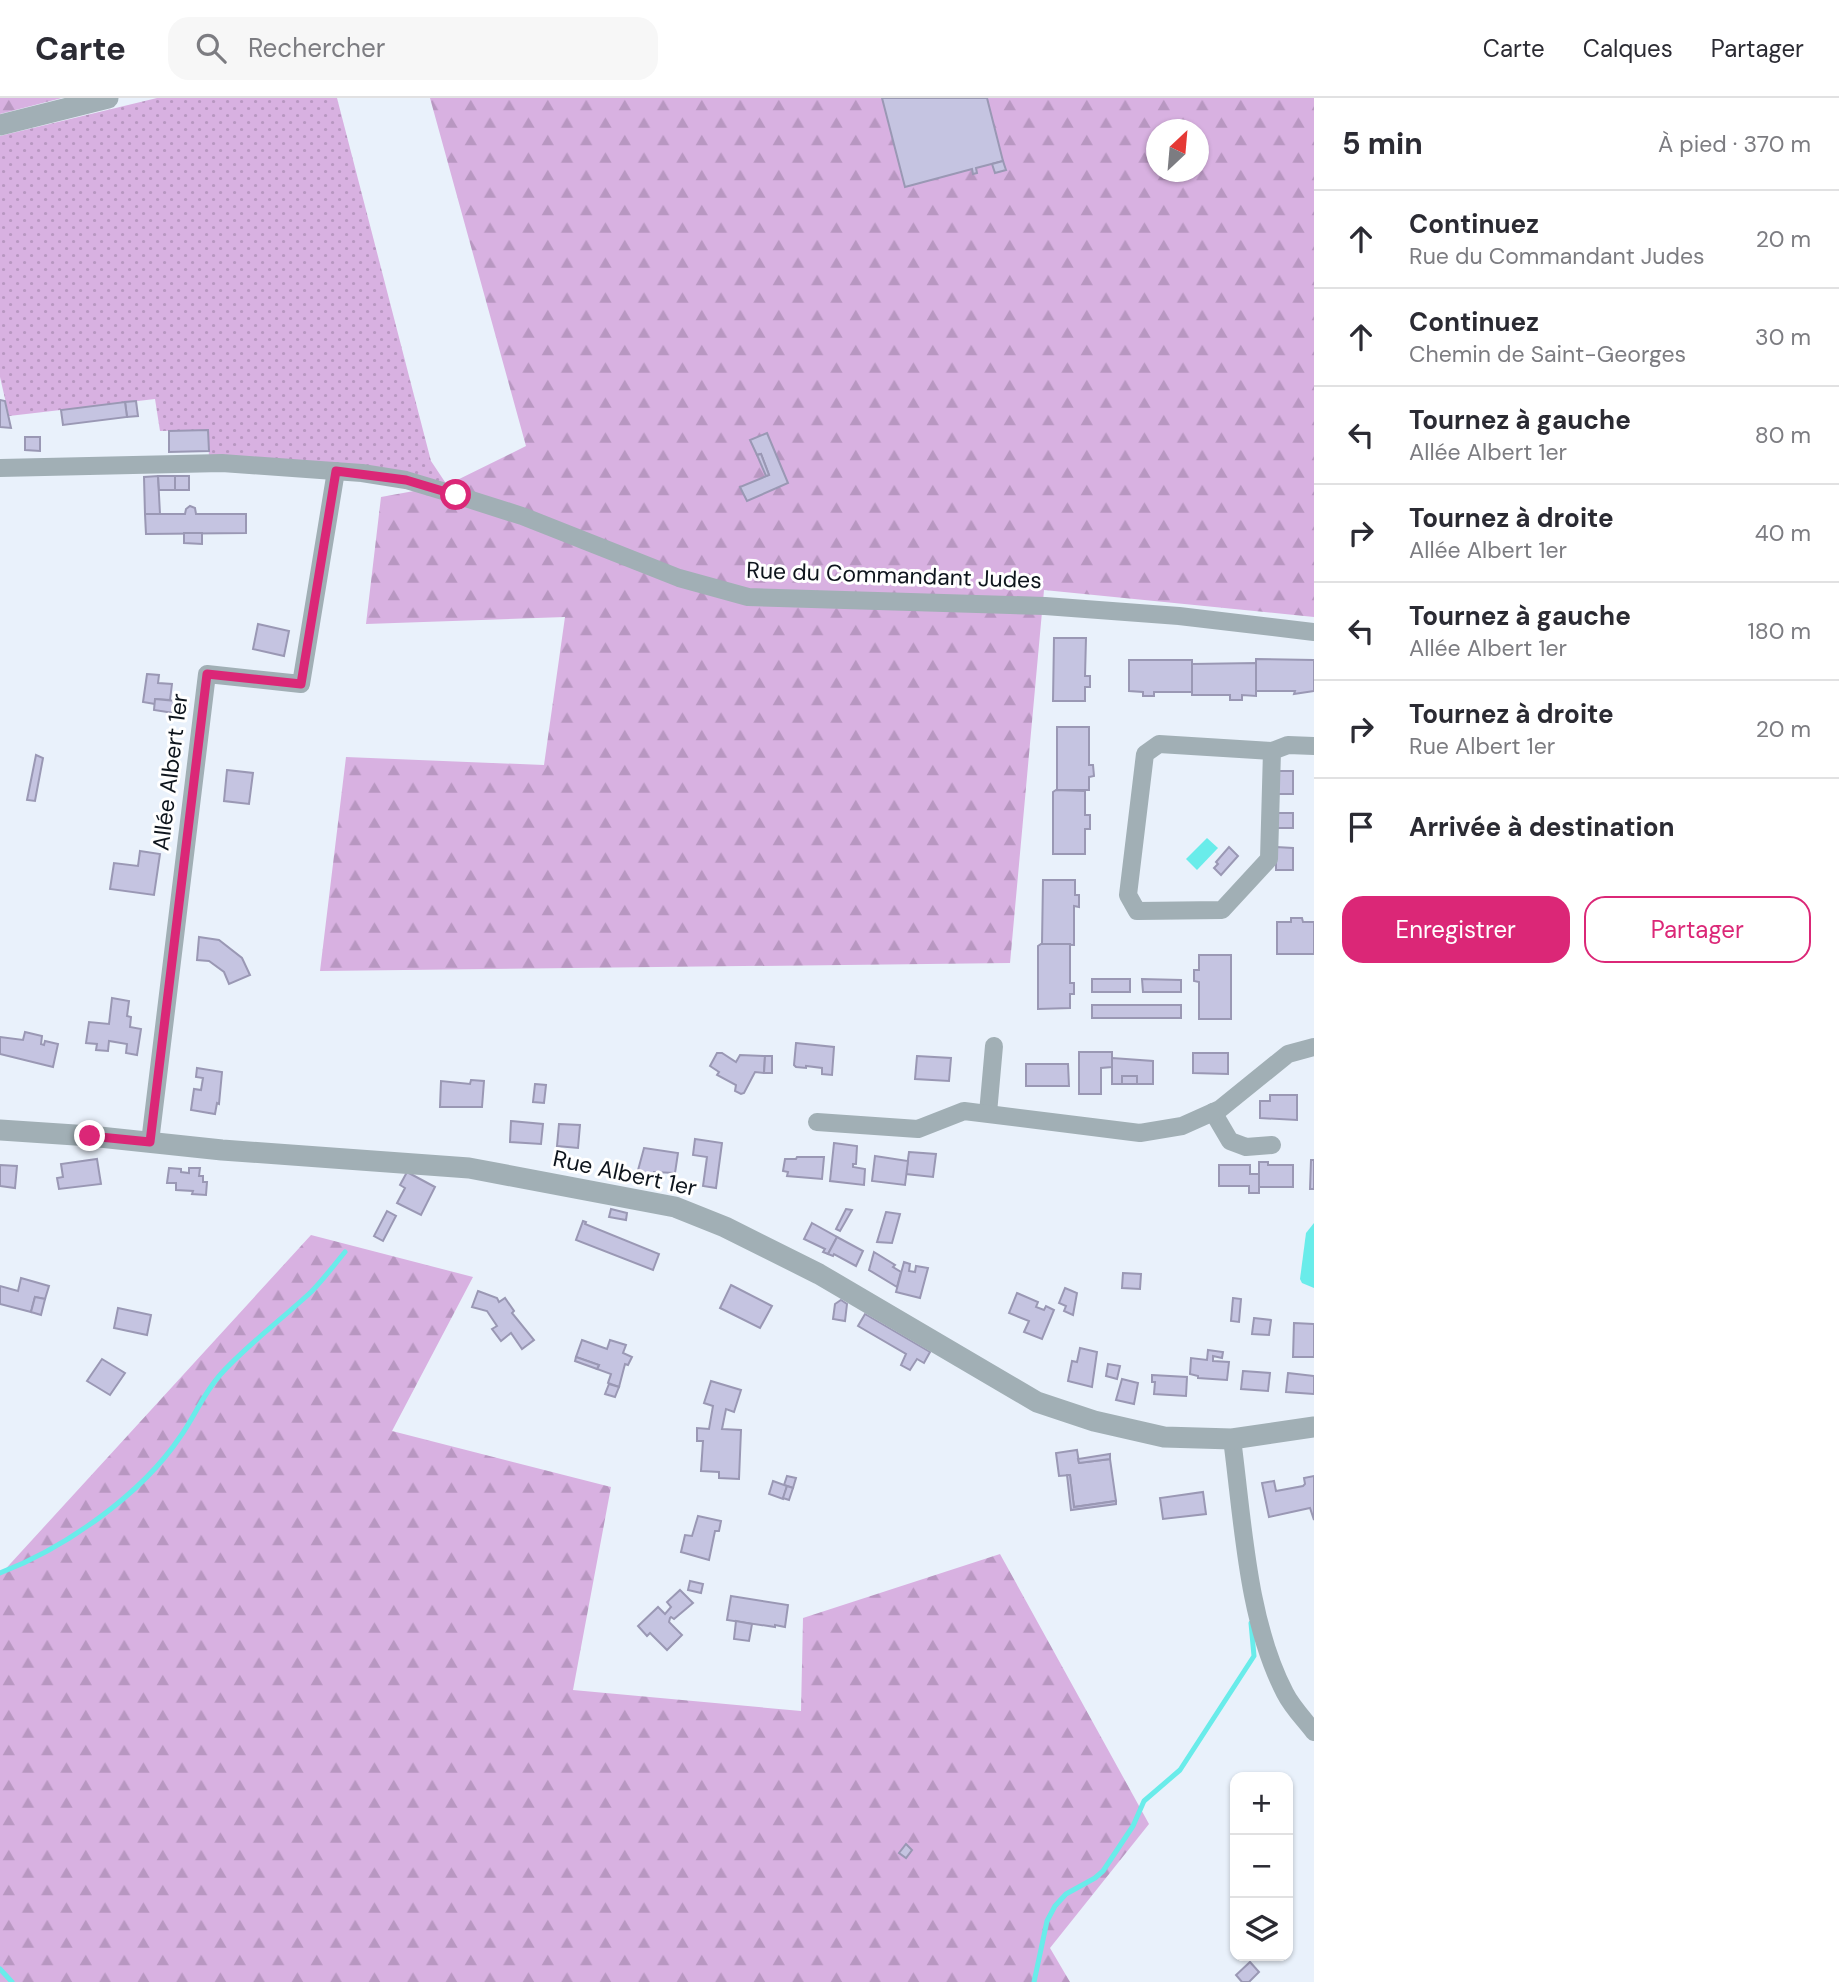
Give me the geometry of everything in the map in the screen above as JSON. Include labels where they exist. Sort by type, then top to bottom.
[{"type":"street","points":[[0,125],[108,98]]},
{"type":"street","name":"Rue du Commandant Judes","points":[[0,468],[222,463],[336,471],[406,480],[522,516],[679,578],[748,597],[1045,606],[1179,616],[1314,632]]},
{"type":"street","name":"Allée Albert 1er","points":[[150,1142],[207,674],[301,684],[336,471]]},
{"type":"street","points":[[1272,751],[1269,859],[1222,910],[1137,911],[1128,895],[1145,754],[1159,744],[1272,751],[1288,745],[1314,746]]},
{"type":"street","points":[[988,1113],[994,1046]]},
{"type":"street","points":[[817,1122],[918,1129],[964,1111],[1140,1133],[1182,1126],[1213,1112],[1288,1054],[1314,1047]]},
{"type":"street","points":[[1213,1112],[1230,1141],[1246,1147],[1272,1145]]},
{"type":"street","name":"Rue Albert 1er","points":[[0,1130],[469,1168],[675,1207],[725,1227],[820,1274],[1037,1402],[1094,1421],[1164,1437],[1232,1439],[1314,1427]]},
{"type":"street","points":[[1232,1439],[1256,1611],[1285,1695],[1314,1732]]},
{"type":"green space","points":[[0,98],[62,98],[0,114]]},
{"type":"green space","points":[[157,98],[337,98],[431,461],[447,485],[209,459],[208,430],[160,431],[155,399],[9,416],[0,377],[0,136]]},
{"type":"green space","points":[[430,98],[1314,98],[1314,617],[1044,590],[1010,963],[320,971],[346,757],[544,765],[565,617],[366,624],[381,497],[447,485],[526,446]]},
{"type":"green space","points":[[311,1235],[473,1277],[392,1431],[611,1487],[573,1690],[801,1711],[803,1618],[1000,1554],[1149,1824],[1050,1948],[1070,1982],[0,1982],[0,1575]]},
{"type":"water","points":[[1207,838],[1218,848],[1197,870],[1186,859]]},
{"type":"water","points":[[1314,1223],[1314,1288],[1302,1283],[1300,1279],[1306,1233]]},
{"type":"building","points":[[882,98],[987,98],[1003,161],[976,168],[977,173],[973,174],[972,169],[905,187]]},
{"type":"building","points":[[1003,161],[1006,170],[995,173],[992,164]]},
{"type":"building","points":[[0,400],[5,401],[11,428],[0,427]]},
{"type":"building","points":[[136,401],[138,416],[127,417],[125,402]]},
{"type":"building","points":[[125,402],[127,417],[63,425],[61,410]]},
{"type":"building","points":[[208,430],[209,451],[169,452],[169,431]]},
{"type":"building","points":[[767,433],[788,483],[747,501],[740,487],[769,475],[761,454],[757,455],[750,440]]},
{"type":"building","points":[[25,437],[40,437],[40,451],[25,450]]},
{"type":"building","points":[[761,454],[769,475],[766,476],[757,455]]},
{"type":"building","points":[[158,476],[160,514],[145,514],[144,477]]},
{"type":"building","points":[[158,476],[175,476],[175,490],[159,490]]},
{"type":"building","points":[[175,476],[189,476],[189,490],[175,490]]},
{"type":"building","points":[[190,506],[195,508],[196,514],[246,514],[246,533],[146,534],[145,514],[185,514]]},
{"type":"building","points":[[184,533],[202,533],[202,544],[184,543]]},
{"type":"building","points":[[258,624],[289,631],[284,656],[253,649]]},
{"type":"building","points":[[1054,638],[1086,638],[1085,676],[1090,676],[1090,687],[1085,687],[1085,701],[1053,701]]},
{"type":"building","points":[[1256,659],[1314,660],[1314,691],[1294,694],[1295,691],[1256,691]]},
{"type":"building","points":[[1129,660],[1192,660],[1192,692],[1154,692],[1154,696],[1143,696],[1143,692],[1129,691]]},
{"type":"building","points":[[1256,663],[1256,696],[1242,695],[1242,700],[1230,700],[1230,695],[1192,695],[1192,664]]},
{"type":"building","points":[[147,674],[159,675],[158,683],[172,684],[170,700],[155,699],[155,704],[143,702]]},
{"type":"building","points":[[155,699],[176,701],[174,713],[154,710]]},
{"type":"building","points":[[1057,727],[1089,727],[1089,765],[1093,765],[1094,776],[1089,777],[1089,790],[1057,790]]},
{"type":"building","points":[[36,755],[43,758],[35,801],[27,800]]},
{"type":"building","points":[[227,770],[253,773],[249,804],[224,801]]},
{"type":"building","points":[[1276,771],[1293,771],[1293,794],[1276,794]]},
{"type":"building","points":[[1085,791],[1085,815],[1090,815],[1090,829],[1085,829],[1085,854],[1053,854],[1053,792]]},
{"type":"building","points":[[1277,813],[1293,813],[1293,828],[1277,828]]},
{"type":"building","points":[[1229,847],[1238,856],[1221,875],[1214,868]]},
{"type":"building","points":[[1276,847],[1293,848],[1293,870],[1276,870]]},
{"type":"building","points":[[140,851],[160,854],[154,895],[110,889],[114,863],[138,866]]},
{"type":"building","points":[[1043,880],[1075,880],[1075,895],[1079,895],[1079,907],[1074,906],[1074,945],[1042,944]]},
{"type":"building","points":[[1291,918],[1314,922],[1314,954],[1277,954],[1277,922],[1291,922]]},
{"type":"building","points":[[199,937],[219,940],[242,958],[250,975],[229,984],[224,972],[209,961],[197,960]]},
{"type":"building","points":[[1070,944],[1070,983],[1074,983],[1074,994],[1070,994],[1070,1008],[1038,1009],[1038,946]]},
{"type":"building","points":[[1199,955],[1231,955],[1231,1019],[1199,1019],[1199,982],[1194,981],[1194,970],[1199,970]]},
{"type":"building","points":[[1092,979],[1130,979],[1130,992],[1092,992]]},
{"type":"building","points":[[1142,979],[1181,980],[1181,992],[1143,992]]},
{"type":"building","points":[[112,998],[129,1001],[127,1016],[131,1017],[130,1027],[141,1029],[137,1055],[126,1053],[127,1044],[109,1041],[108,1051],[96,1050],[97,1044],[86,1043],[89,1022],[109,1024]]},
{"type":"building","points":[[1092,1005],[1181,1005],[1181,1018],[1092,1018]]},
{"type":"building","points":[[25,1032],[42,1036],[41,1044],[44,1045],[45,1041],[58,1044],[53,1067],[0,1054],[0,1037],[23,1040]]},
{"type":"building","points":[[796,1043],[834,1047],[832,1075],[822,1074],[822,1068],[796,1067]]},
{"type":"building","points":[[1079,1052],[1112,1052],[1112,1067],[1101,1068],[1101,1094],[1079,1094]]},
{"type":"building","points":[[717,1053],[722,1053],[736,1062],[740,1055],[765,1056],[764,1073],[755,1072],[741,1094],[735,1091],[736,1085],[717,1075],[719,1072],[710,1066]]},
{"type":"building","points":[[1193,1053],[1228,1053],[1228,1074],[1193,1073]]},
{"type":"building","points":[[765,1056],[772,1056],[772,1073],[764,1073]]},
{"type":"building","points":[[917,1056],[951,1058],[949,1081],[915,1079]]},
{"type":"building","points":[[1112,1058],[1153,1061],[1153,1084],[1137,1084],[1137,1076],[1122,1076],[1122,1084],[1112,1084]]},
{"type":"building","points":[[1026,1064],[1068,1064],[1069,1086],[1026,1086]]},
{"type":"building","points":[[197,1068],[222,1072],[219,1104],[217,1103],[215,1114],[191,1110],[194,1089],[201,1090],[203,1078],[196,1077]]},
{"type":"building","points":[[1122,1076],[1137,1076],[1137,1084],[1122,1084]]},
{"type":"building","points":[[471,1080],[484,1081],[482,1107],[440,1107],[441,1081],[470,1084]]},
{"type":"building","points":[[535,1084],[546,1085],[544,1103],[533,1102]]},
{"type":"building","points":[[1270,1095],[1297,1095],[1297,1120],[1260,1118],[1260,1101],[1270,1101]]},
{"type":"building","points":[[511,1121],[543,1124],[541,1144],[510,1142]]},
{"type":"building","points":[[559,1124],[580,1125],[578,1148],[557,1146]]},
{"type":"building","points":[[695,1139],[722,1143],[716,1188],[703,1186],[707,1157],[693,1155]]},
{"type":"building","points":[[834,1143],[857,1146],[856,1164],[853,1164],[853,1167],[865,1169],[864,1185],[830,1181]]},
{"type":"building","points":[[644,1148],[678,1153],[675,1173],[654,1172],[653,1176],[637,1174]]},
{"type":"building","points":[[909,1152],[936,1154],[933,1177],[906,1174]]},
{"type":"building","points":[[875,1156],[908,1161],[905,1185],[872,1181]]},
{"type":"building","points":[[824,1157],[822,1179],[787,1176],[788,1172],[783,1171],[785,1159]]},
{"type":"building","points":[[97,1159],[101,1184],[59,1189],[57,1178],[63,1177],[61,1164]]},
{"type":"building","points":[[1311,1160],[1314,1160],[1314,1189],[1310,1189]]},
{"type":"building","points":[[1259,1162],[1268,1162],[1268,1165],[1293,1165],[1293,1187],[1259,1187]]},
{"type":"building","points":[[0,1165],[17,1166],[15,1188],[0,1186]]},
{"type":"building","points":[[1219,1165],[1250,1165],[1250,1174],[1259,1174],[1259,1193],[1249,1193],[1249,1186],[1219,1186]]},
{"type":"building","points":[[169,1168],[189,1173],[189,1168],[200,1168],[199,1176],[203,1176],[203,1182],[207,1182],[206,1195],[176,1190],[176,1183],[167,1183]]},
{"type":"building","points":[[407,1172],[435,1187],[421,1215],[397,1203],[405,1188],[400,1185]]},
{"type":"building","points":[[611,1209],[627,1213],[626,1220],[609,1217]]},
{"type":"building","points":[[846,1209],[852,1210],[840,1231],[836,1229]]},
{"type":"building","points":[[387,1211],[396,1216],[383,1241],[374,1236]]},
{"type":"building","points":[[886,1212],[900,1214],[892,1243],[877,1242]]},
{"type":"building","points":[[583,1221],[659,1254],[653,1270],[576,1240]]},
{"type":"building","points":[[812,1223],[837,1237],[828,1254],[823,1252],[825,1249],[804,1239]]},
{"type":"building","points":[[837,1237],[863,1251],[856,1266],[834,1254],[828,1254]]},
{"type":"building","points":[[874,1252],[901,1272],[897,1287],[869,1270]]},
{"type":"building","points":[[904,1262],[910,1264],[909,1271],[915,1272],[916,1266],[928,1268],[920,1298],[896,1292]]},
{"type":"building","points":[[1123,1273],[1141,1274],[1140,1289],[1122,1288]]},
{"type":"building","points":[[21,1278],[49,1286],[45,1299],[35,1297],[31,1312],[0,1304],[0,1286],[18,1291]]},
{"type":"building","points":[[731,1285],[772,1306],[760,1328],[720,1308]]},
{"type":"building","points":[[1065,1288],[1077,1293],[1073,1315],[1064,1311],[1066,1306],[1059,1303]]},
{"type":"building","points":[[478,1291],[497,1298],[499,1302],[505,1298],[514,1311],[512,1313],[534,1340],[522,1349],[511,1333],[501,1341],[492,1329],[497,1326],[487,1311],[472,1307]]},
{"type":"building","points":[[1017,1293],[1038,1302],[1036,1307],[1044,1310],[1046,1306],[1054,1310],[1042,1339],[1024,1332],[1029,1321],[1009,1313]]},
{"type":"building","points":[[35,1297],[45,1299],[41,1315],[31,1312]]},
{"type":"building","points":[[1233,1298],[1241,1299],[1239,1322],[1231,1321]]},
{"type":"building","points":[[841,1300],[847,1304],[845,1321],[833,1319],[835,1304]]},
{"type":"building","points":[[118,1308],[151,1315],[147,1335],[114,1328]]},
{"type":"building","points":[[865,1314],[930,1352],[924,1363],[917,1359],[910,1370],[901,1365],[906,1354],[858,1326]]},
{"type":"building","points":[[1254,1318],[1271,1320],[1269,1335],[1252,1334]]},
{"type":"building","points":[[1294,1323],[1314,1324],[1314,1357],[1293,1357]]},
{"type":"building","points":[[582,1340],[607,1349],[610,1340],[626,1345],[623,1353],[632,1357],[628,1365],[625,1364],[619,1387],[608,1383],[611,1374],[597,1369],[599,1365],[576,1357]]},
{"type":"building","points":[[1080,1348],[1097,1352],[1092,1387],[1068,1381],[1072,1361],[1077,1362]]},
{"type":"building","points":[[1208,1350],[1223,1352],[1222,1358],[1213,1356],[1213,1361],[1229,1362],[1227,1380],[1198,1378],[1190,1374],[1191,1358],[1207,1360]]},
{"type":"building","points":[[576,1357],[599,1365],[597,1369],[575,1361]]},
{"type":"building","points":[[102,1359],[125,1373],[110,1395],[87,1381]]},
{"type":"building","points":[[1108,1364],[1120,1366],[1117,1379],[1106,1376]]},
{"type":"building","points":[[1243,1371],[1270,1373],[1268,1391],[1241,1389]]},
{"type":"building","points":[[1288,1373],[1314,1376],[1314,1394],[1286,1392]]},
{"type":"building","points":[[1152,1375],[1187,1377],[1186,1396],[1154,1394],[1155,1382],[1152,1382]]},
{"type":"building","points":[[1122,1379],[1138,1383],[1134,1404],[1116,1400]]},
{"type":"building","points":[[711,1381],[741,1390],[734,1412],[726,1409],[722,1429],[741,1430],[739,1479],[719,1478],[719,1472],[701,1471],[703,1441],[697,1441],[697,1428],[709,1429],[713,1406],[704,1403]]},
{"type":"building","points":[[609,1384],[619,1387],[615,1397],[605,1394]]},
{"type":"building","points":[[1077,1450],[1079,1463],[1110,1459],[1116,1501],[1074,1507],[1070,1475],[1059,1476],[1056,1453]]},
{"type":"building","points":[[1110,1454],[1110,1459],[1079,1463],[1078,1459]]},
{"type":"building","points":[[1067,1475],[1070,1475],[1074,1507],[1116,1501],[1116,1504],[1071,1510]]},
{"type":"building","points":[[787,1476],[796,1478],[793,1488],[784,1485]]},
{"type":"building","points":[[1314,1476],[1314,1520],[1310,1508],[1269,1517],[1262,1483],[1274,1481],[1276,1491],[1303,1486],[1304,1478]]},
{"type":"building","points":[[773,1481],[787,1486],[783,1499],[769,1494]]},
{"type":"building","points":[[787,1486],[793,1488],[789,1500],[783,1498]]},
{"type":"building","points":[[1203,1492],[1206,1514],[1163,1519],[1160,1498]]},
{"type":"building","points":[[698,1516],[721,1521],[719,1531],[715,1531],[709,1560],[681,1552],[685,1535],[692,1536]]},
{"type":"building","points":[[690,1581],[703,1584],[701,1593],[688,1590]]},
{"type":"building","points":[[680,1590],[693,1603],[674,1619],[670,1618],[669,1622],[682,1635],[667,1650],[650,1633],[647,1636],[638,1626],[658,1607],[665,1614],[671,1607],[667,1602]]},
{"type":"building","points":[[731,1596],[788,1605],[785,1627],[727,1620]]},
{"type":"building","points":[[736,1621],[752,1624],[749,1641],[734,1639]]},
{"type":"building","points":[[906,1844],[912,1850],[906,1858],[899,1853]]},
{"type":"building","points":[[1250,1962],[1259,1972],[1249,1982],[1242,1982],[1236,1975]]},
{"type":"waterway","points":[[0,1573],[75,1534],[123,1499],[145,1479],[180,1437],[220,1375],[311,1292],[345,1252]]},
{"type":"waterway","points":[[1034,1982],[1047,1921],[1055,1906],[1066,1894],[1103,1871],[1133,1826],[1144,1801],[1180,1770],[1254,1656],[1251,1623]]},
{"type":"waterway","points":[[0,1969],[12,1982]]},
{"type":"route","points":[[90,1136],[150,1142],[207,674],[301,684],[336,471],[362,472],[406,480],[456,495]]}]
